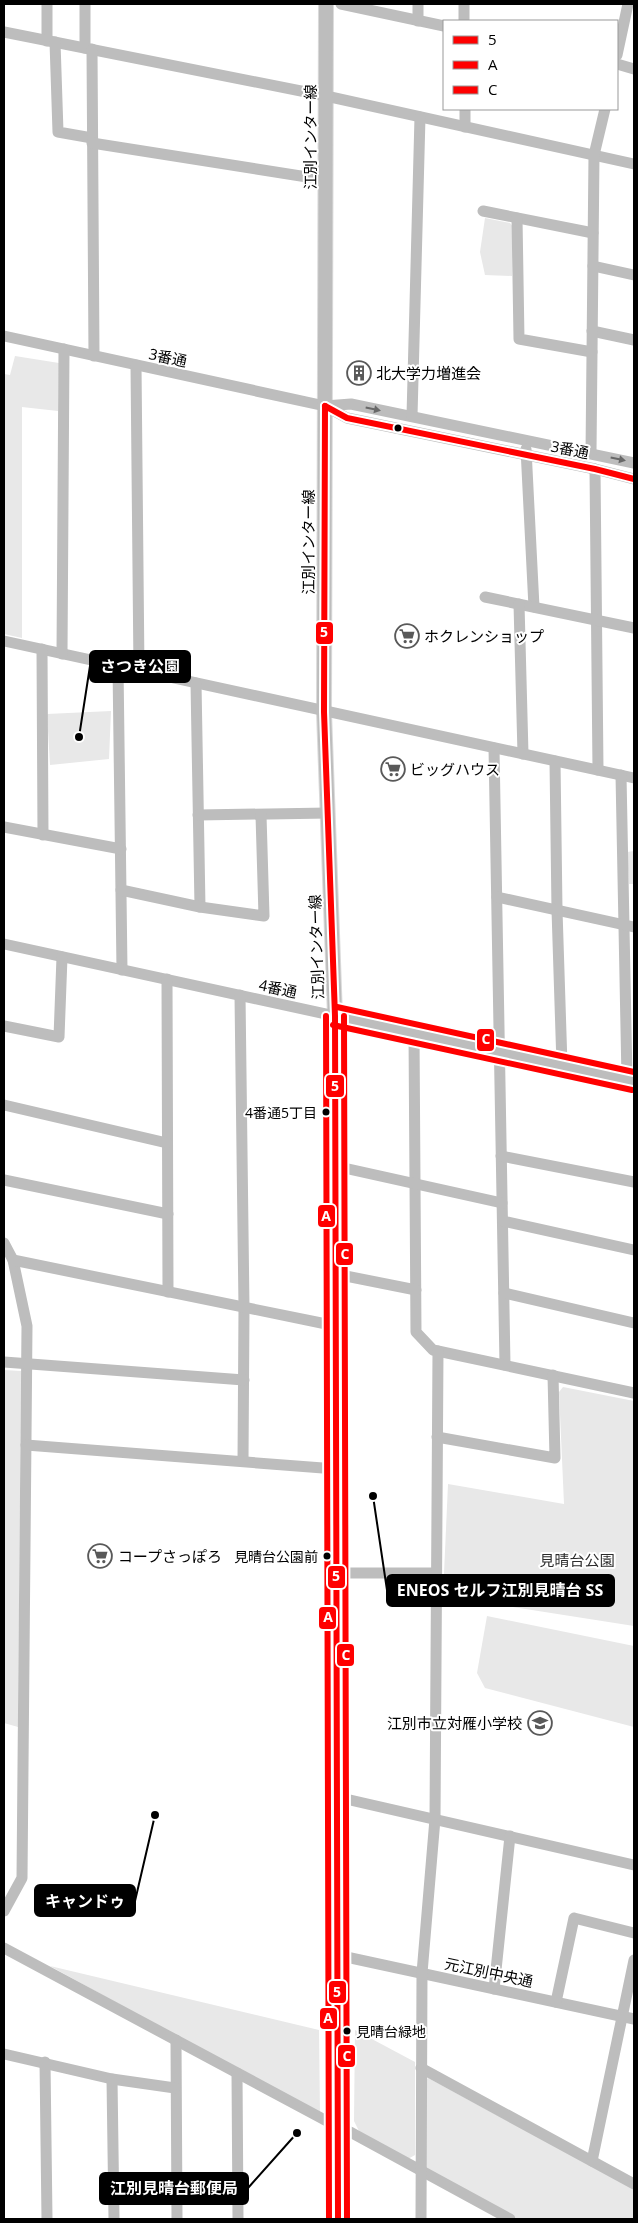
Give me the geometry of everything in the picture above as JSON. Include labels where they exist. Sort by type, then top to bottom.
[{"type":"main road","name":"江別インター線","points":[[326,4],[324,712],[335,1016],[338,2219]]},
{"type":"street","points":[[47,4],[58,132],[92,140],[326,180]]},
{"type":"street","points":[[85,4],[92,140],[94,356]]},
{"type":"street","points":[[341,4],[443,26]]},
{"type":"street","points":[[418,4],[418,21]]},
{"type":"street","points":[[464,4],[464,20]]},
{"type":"street","points":[[618,50],[628,4]]},
{"type":"street","points":[[4,32],[326,96],[634,164]]},
{"type":"street","points":[[618,64],[634,69]]},
{"type":"street","points":[[465,110],[465,127]]},
{"type":"street","points":[[591,453],[594,155],[605,110]]},
{"type":"street","points":[[412,416],[420,117]]},
{"type":"street","points":[[484,211],[593,233]]},
{"type":"street","points":[[517,218],[519,339],[592,352]]},
{"type":"street","points":[[593,266],[634,274]]},
{"type":"street","points":[[592,331],[634,340]]},
{"type":"street","name":"3番通","points":[[4,336],[325,406],[347,418],[634,479]]},
{"type":"street","points":[[62,654],[64,349]]},
{"type":"street","points":[[136,365],[139,670]]},
{"type":"street","name":"3番通","points":[[325,406],[351,404],[634,462]]},
{"type":"street","points":[[525,439],[534,607]]},
{"type":"street","points":[[594,469],[598,770]]},
{"type":"street","points":[[485,596],[634,628]]},
{"type":"street","points":[[519,604],[524,754]]},
{"type":"street","points":[[4,641],[634,778]]},
{"type":"street","points":[[42,649],[43,835]]},
{"type":"street","points":[[118,666],[122,970]]},
{"type":"street","points":[[196,683],[200,906]]},
{"type":"street","points":[[494,748],[505,1365]]},
{"type":"street","points":[[555,761],[562,1065]]},
{"type":"street","points":[[621,775],[629,926],[630,1080]]},
{"type":"street","points":[[198,815],[328,813]]},
{"type":"street","points":[[121,890],[200,906],[264,916],[261,815]]},
{"type":"street","points":[[4,827],[121,849]]},
{"type":"street","points":[[496,897],[629,926]]},
{"type":"street","name":"4番通","points":[[4,944],[630,1080]]},
{"type":"street","points":[[4,1026],[59,1037],[62,957]]},
{"type":"street","points":[[167,979],[168,1292]]},
{"type":"street","points":[[240,995],[244,1308],[243,1461]]},
{"type":"street","points":[[414,1033],[416,1332],[434,1350],[634,1393]]},
{"type":"street","points":[[4,1105],[167,1142]]},
{"type":"street","points":[[501,1156],[634,1182]]},
{"type":"street","points":[[336,1166],[502,1203]]},
{"type":"street","points":[[4,1180],[168,1214]]},
{"type":"street","points":[[502,1221],[634,1250]]},
{"type":"street","points":[[4,1243],[13,1260],[27,1326],[22,1878],[4,1911]]},
{"type":"street","points":[[13,1260],[336,1326]]},
{"type":"street","points":[[336,1274],[416,1290]]},
{"type":"street","points":[[504,1293],[634,1323]]},
{"type":"street","points":[[421,2219],[422,1973],[435,1819],[438,1351]]},
{"type":"street","points":[[4,1362],[244,1380]]},
{"type":"street","points":[[437,1437],[555,1458],[552,1375]]},
{"type":"street","points":[[26,1445],[336,1469]]},
{"type":"street","points":[[336,1573],[436,1573]]},
{"type":"street","points":[[337,1797],[634,1865]]},
{"type":"street","points":[[494,1989],[510,1836]]},
{"type":"street","points":[[556,2002],[574,1918],[634,1933]]},
{"type":"street","points":[[4,1948],[338,2127],[351,2132],[504,2218]]},
{"type":"street","name":"元江別中央通","points":[[337,1955],[634,2019]]},
{"type":"street","points":[[592,2161],[634,1960]]},
{"type":"street","points":[[176,2040],[177,2219]]},
{"type":"street","points":[[4,2054],[112,2078],[175,2088]]},
{"type":"street","points":[[45,2062],[47,2219]]},
{"type":"street","points":[[421,2068],[634,2184]]},
{"type":"street","points":[[237,2073],[238,2219]]},
{"type":"street","points":[[112,2078],[114,2219]]},
{"type":"green space","points":[[485,218],[510,223],[513,227],[512,276],[485,275],[480,252]]},
{"type":"green space","points":[[15,356],[59,363],[58,411],[22,407],[22,638],[4,634],[4,374],[10,375]]},
{"type":"green space","points":[[111,711],[109,759],[50,765],[47,714]]},
{"type":"green space","points":[[634,851],[634,884],[629,884],[627,852]]},
{"type":"green space","points":[[4,1370],[21,1371],[18,1727],[4,1723]]},
{"type":"green space","name":"見晴台公園","points":[[563,1387],[634,1401],[634,1626],[443,1596],[448,1484],[564,1504],[559,1392]]},
{"type":"green space","points":[[487,1616],[634,1646],[634,1727],[485,1688],[477,1673]]},
{"type":"green space","points":[[50,1966],[319,2030],[320,2115]]},
{"type":"green space","points":[[355,2030],[415,2062],[415,2155],[408,2159],[359,2131],[354,2121]]},
{"type":"green space","points":[[428,2078],[634,2189],[634,2219],[518,2219],[426,2169],[425,2081]]},
{"type":"transit line","name":"5","points":[[325,406],[324,712],[335,1016],[338,2219]]},
{"type":"transit line","name":"5","points":[[325,406],[347,418],[595,469],[634,479]]},
{"type":"transit line","name":"C","points":[[337,1007],[634,1072]]},
{"type":"transit line","name":"A","points":[[326,1016],[329,2219]]},
{"type":"transit line","name":"C","points":[[344,1016],[347,2219]]},
{"type":"transit line","name":"A","points":[[333,1025],[632,1090]]},
{"type":"place","name":"北大学力増進会","points":[[359,373]]},
{"type":"place","name":"ホクレンショップ","points":[[407,636]]},
{"type":"place","name":"さつき公園","points":[[79,737]]},
{"type":"place","name":"ビッグハウス","points":[[393,769]]},
{"type":"place","name":"4番通5丁目","points":[[326,1112]]},
{"type":"place","name":"ENEOS セルフ江別見晴台 SS","points":[[373,1496]]},
{"type":"place","name":"コープさっぽろ","points":[[100,1556]]},
{"type":"place","name":"見晴台公園前","points":[[327,1556]]},
{"type":"place","name":"江別市立対雁小学校","points":[[540,1723]]},
{"type":"place","name":"キャンドゥ","points":[[155,1815]]},
{"type":"place","name":"見晴台緑地","points":[[347,2031]]},
{"type":"place","name":"江別見晴台郵便局","points":[[297,2133]]}]
